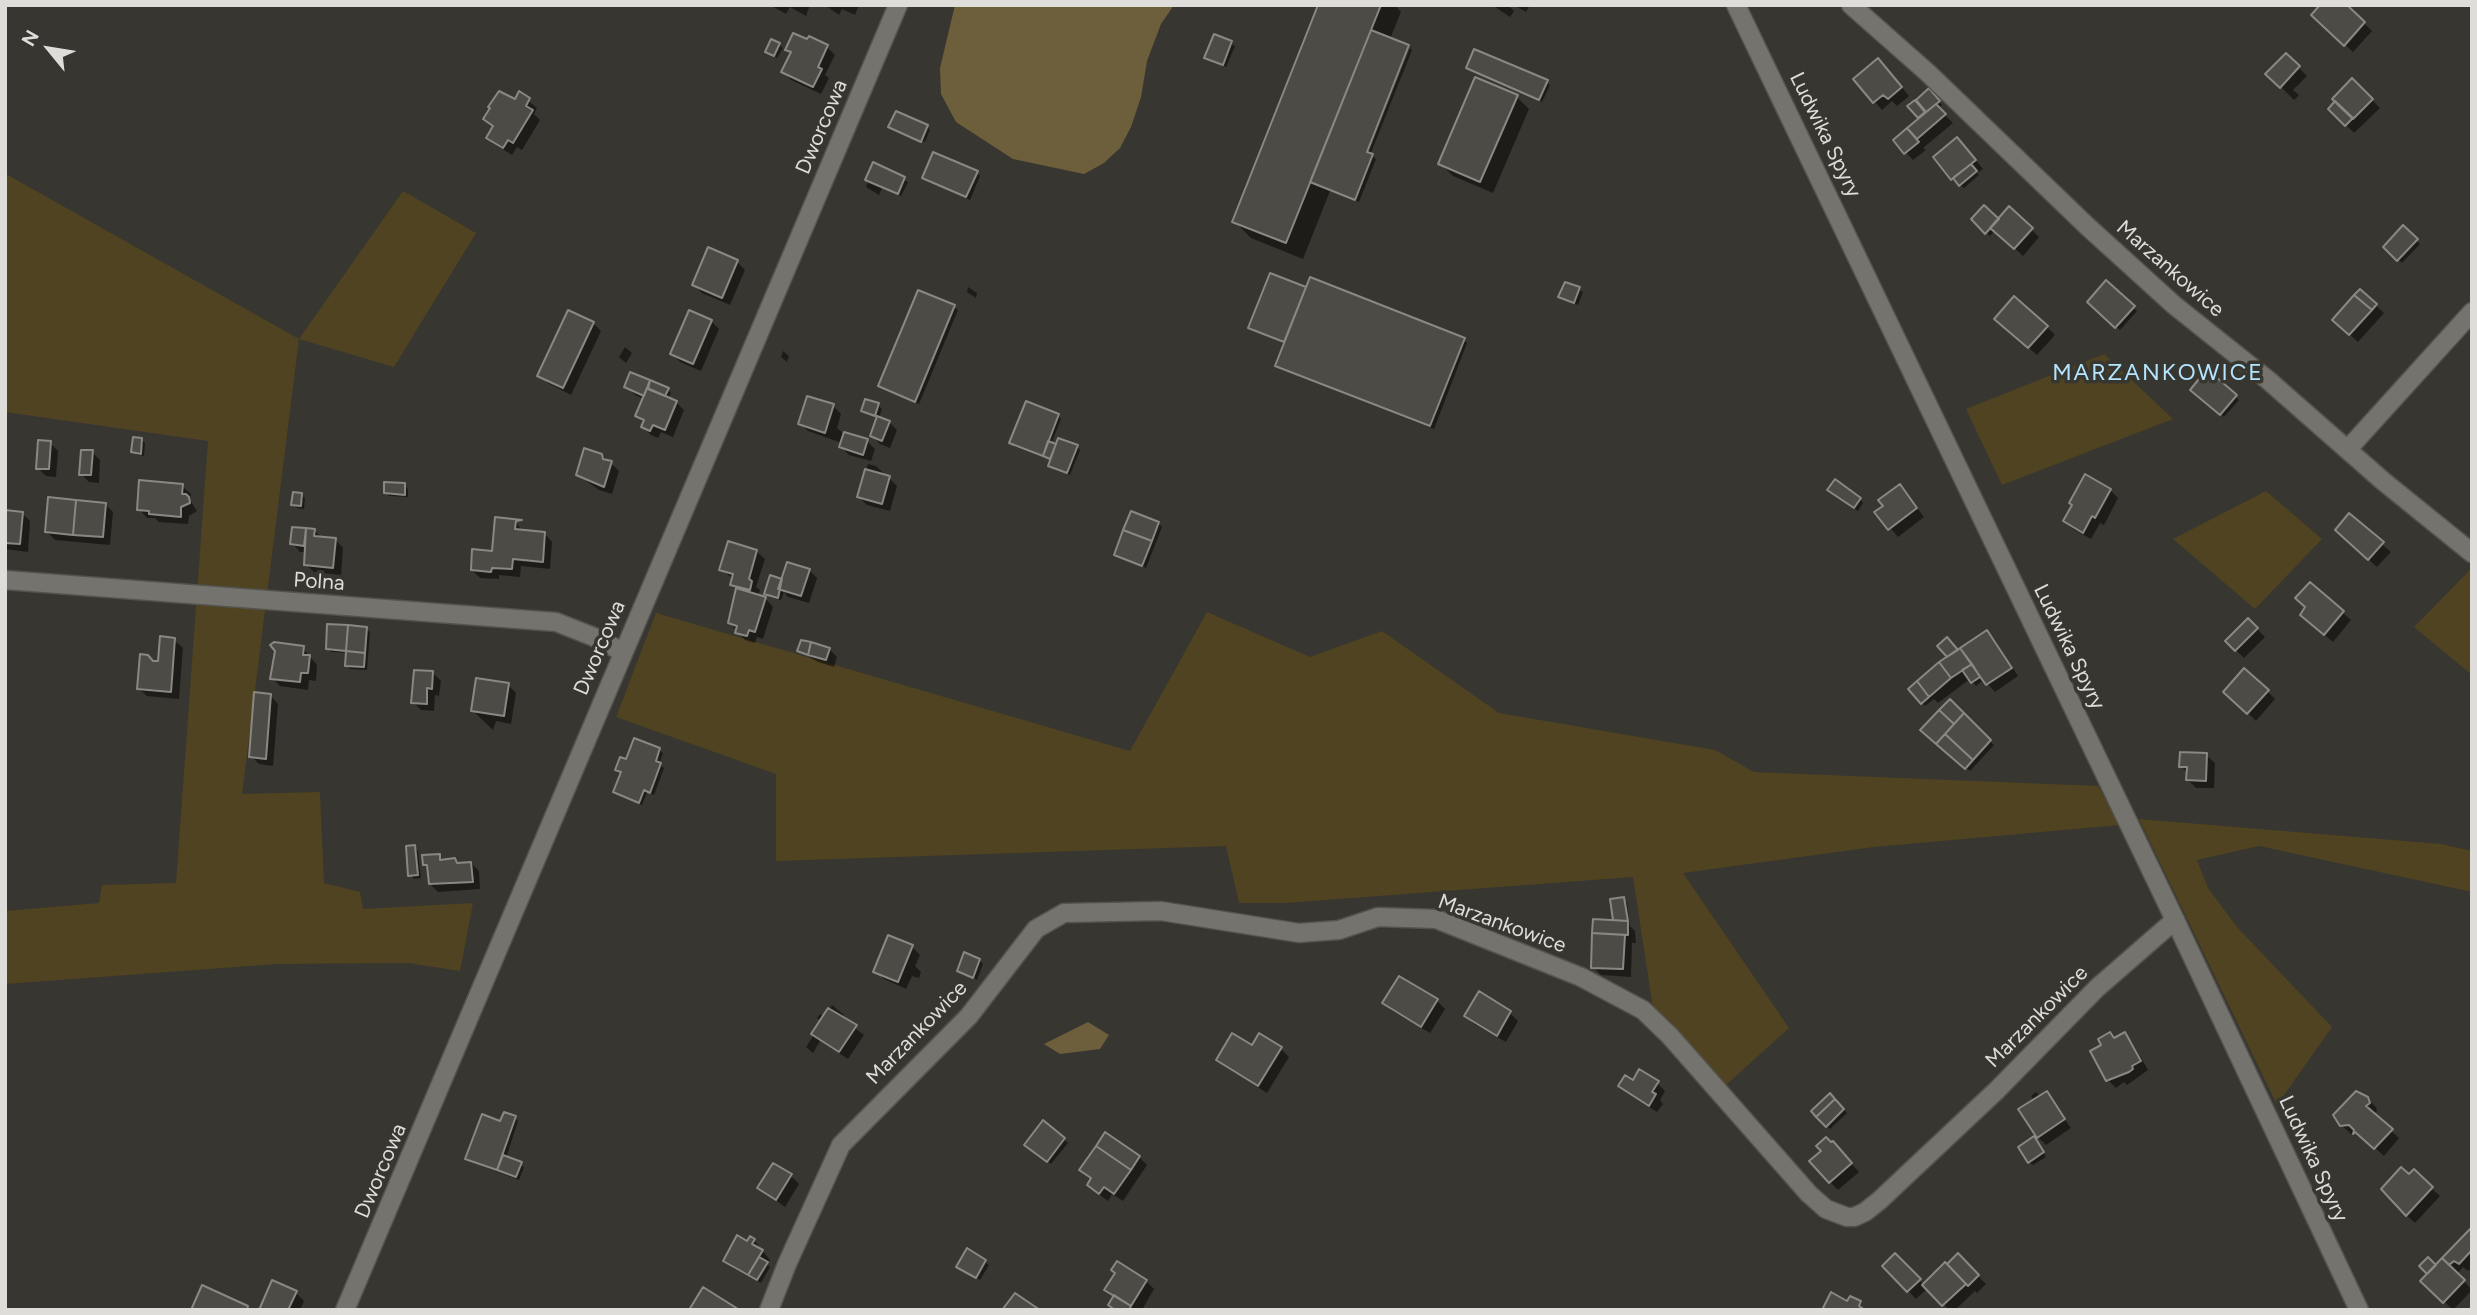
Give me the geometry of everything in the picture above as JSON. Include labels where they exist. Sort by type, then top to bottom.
[{"type":"street","name":"Dworcowa","points":[[345,1310],[898,5]]},
{"type":"street","name":"Ludwika Spyry","points":[[1736,5],[2359,1310]]},
{"type":"street","name":"Marzankowice","points":[[1851,5],[1928,73],[2087,226],[2174,305],[2268,380],[2383,481],[2472,553]]},
{"type":"street","points":[[2348,449],[2472,312]]},
{"type":"street","name":"Polna","points":[[5,580],[556,622],[623,652]]},
{"type":"street","name":"Marzankowice","points":[[769,1310],[841,1145],[969,1016],[1037,929],[1064,913],[1161,911],[1299,933],[1339,930],[1378,917],[1436,919],[1581,978],[1643,1010],[1670,1036],[1810,1194],[1826,1209],[1846,1217],[1854,1217],[1864,1212],[1880,1200],[1997,1090],[2097,988],[2175,920]]},
{"type":"shaded area","points":[[955,5],[1174,5],[1161,24],[1147,61],[1141,97],[1131,127],[1120,148],[1104,163],[1084,174],[1013,159],[956,122],[941,94],[940,68]]},
{"type":"shaded area","points":[[6,174],[299,339],[242,794],[320,792],[324,883],[360,892],[363,909],[473,903],[460,971],[408,963],[277,964],[5,984],[5,911],[99,903],[102,885],[176,883],[208,441],[5,412]]},
{"type":"shaded area","points":[[403,191],[476,233],[394,367],[299,339]]},
{"type":"shaded area","points":[[2104,354],[2173,419],[2002,485],[1966,409]]},
{"type":"shaded area","points":[[2266,491],[2322,539],[2255,609],[2173,539]]},
{"type":"shaded area","points":[[2472,568],[2472,675],[2414,627]]},
{"type":"shaded area","points":[[1207,612],[1310,657],[1382,631],[1499,713],[1715,750],[1754,772],[2098,786],[2120,825],[1874,847],[1683,873],[1789,1028],[1726,1085],[1653,1008],[1633,877],[1285,903],[1239,903],[1226,846],[776,861],[776,774],[616,717],[656,613],[1130,751]]},
{"type":"shaded area","points":[[2139,819],[2441,844],[2472,851],[2472,892],[2259,846],[2197,860],[2208,888],[2237,927],[2332,1027],[2277,1105]]},
{"type":"shaded area","points":[[1088,1022],[1109,1035],[1100,1049],[1060,1054],[1044,1044]]},
{"type":"building","points":[[1318,5],[1381,5],[1286,243],[1232,222]]},
{"type":"building","points":[[2320,5],[2347,5],[2365,22],[2344,46],[2311,15]]},
{"type":"building","points":[[1371,30],[1409,45],[1367,152],[1373,154],[1355,200],[1310,182]]},
{"type":"building","points":[[793,33],[807,39],[809,36],[828,45],[818,67],[822,69],[813,87],[781,72],[791,52],[785,50]]},
{"type":"building","points":[[1214,34],[1232,41],[1223,65],[1204,58]]},
{"type":"building","points":[[771,39],[780,43],[774,56],[765,52]]},
{"type":"building","points":[[1474,49],[1548,80],[1539,100],[1466,68]]},
{"type":"building","points":[[2286,53],[2300,66],[2280,88],[2265,74]]},
{"type":"building","points":[[1878,58],[1902,87],[1888,99],[1883,95],[1873,103],[1853,79]]},
{"type":"building","points":[[1475,77],[1518,95],[1480,182],[1438,164]]},
{"type":"building","points":[[2352,78],[2373,99],[2353,119],[2332,99]]},
{"type":"building","points":[[1929,88],[1940,101],[1926,112],[1916,100]]},
{"type":"building","points":[[499,91],[515,99],[519,91],[530,98],[526,106],[533,110],[513,143],[508,140],[503,148],[486,138],[493,126],[483,119]]},
{"type":"building","points":[[1915,100],[1925,112],[1918,118],[1907,106]]},
{"type":"building","points":[[2335,101],[2353,118],[2345,126],[2328,109]]},
{"type":"building","points":[[1936,104],[1946,114],[1917,139],[1907,128]]},
{"type":"building","points":[[896,111],[928,125],[921,142],[888,127]]},
{"type":"building","points":[[1907,128],[1919,142],[1904,154],[1893,140]]},
{"type":"building","points":[[1957,137],[1976,160],[1951,180],[1933,157]]},
{"type":"building","points":[[933,152],[978,171],[966,197],[922,178]]},
{"type":"building","points":[[873,162],[905,177],[898,194],[865,180]]},
{"type":"building","points":[[1971,164],[1977,171],[1959,186],[1953,178]]},
{"type":"building","points":[[1984,205],[1999,219],[1985,234],[1971,219]]},
{"type":"building","points":[[2009,206],[2033,228],[2014,249],[1990,228]]},
{"type":"building","points":[[2403,225],[2418,239],[2397,261],[2383,247]]},
{"type":"building","points":[[708,247],[738,260],[722,298],[692,285]]},
{"type":"building","points":[[1270,273],[1306,287],[1284,342],[1248,328]]},
{"type":"building","points":[[1310,277],[1465,338],[1430,426],[1275,366]]},
{"type":"building","points":[[2106,280],[2135,306],[2115,328],[2087,302]]},
{"type":"building","points":[[1565,282],[1580,287],[1574,303],[1558,297]]},
{"type":"building","points":[[2360,289],[2377,304],[2372,310],[2354,295]]},
{"type":"building","points":[[918,290],[955,305],[915,402],[878,386]]},
{"type":"building","points":[[2354,295],[2372,310],[2349,335],[2332,320]]},
{"type":"building","points":[[2014,296],[2048,326],[2028,348],[1994,319]]},
{"type":"building","points":[[568,310],[594,322],[563,388],[537,376]]},
{"type":"building","points":[[689,310],[712,320],[693,364],[670,354]]},
{"type":"building","points":[[2207,369],[2237,395],[2220,415],[2190,390]]},
{"type":"building","points":[[630,372],[650,380],[644,396],[624,387]]},
{"type":"building","points":[[650,380],[669,388],[665,396],[648,389]]},
{"type":"building","points":[[647,388],[677,401],[665,430],[653,425],[650,431],[641,427],[644,420],[635,416]]},
{"type":"building","points":[[807,396],[834,404],[825,433],[798,424]]},
{"type":"building","points":[[865,399],[879,403],[875,416],[861,411]]},
{"type":"building","points":[[1026,401],[1059,414],[1043,456],[1009,443]]},
{"type":"building","points":[[877,416],[890,421],[882,441],[870,436]]},
{"type":"building","points":[[844,432],[868,439],[863,455],[839,447]]},
{"type":"building","points":[[133,437],[142,438],[141,454],[131,452]]},
{"type":"building","points":[[1058,438],[1078,445],[1067,473],[1048,466]]},
{"type":"building","points":[[38,440],[51,441],[49,469],[36,469]]},
{"type":"building","points":[[1048,441],[1056,444],[1050,459],[1043,456]]},
{"type":"building","points":[[584,448],[602,454],[603,459],[612,461],[604,487],[576,475]]},
{"type":"building","points":[[81,450],[93,450],[91,475],[79,475]]},
{"type":"building","points":[[865,469],[890,476],[882,504],[857,497]]},
{"type":"building","points":[[2085,474],[2111,489],[2083,533],[2063,521],[2072,505],[2069,503]]},
{"type":"building","points":[[1835,479],[1861,498],[1854,508],[1827,490]]},
{"type":"building","points":[[139,480],[183,484],[182,494],[189,497],[190,503],[181,507],[181,517],[137,510]]},
{"type":"building","points":[[384,482],[405,483],[405,495],[384,493]]},
{"type":"building","points":[[1900,484],[1917,508],[1888,530],[1874,512],[1883,506],[1878,500]]},
{"type":"building","points":[[293,492],[302,493],[301,506],[291,505]]},
{"type":"building","points":[[48,497],[76,500],[73,535],[45,532]]},
{"type":"building","points":[[76,500],[106,503],[103,537],[73,535]]},
{"type":"building","points":[[5,510],[23,512],[20,544],[5,543]]},
{"type":"building","points":[[1131,511],[1159,522],[1152,541],[1123,530]]},
{"type":"building","points":[[2349,513],[2384,542],[2368,560],[2335,530]]},
{"type":"building","points":[[495,517],[522,520],[516,521],[515,529],[545,532],[543,562],[513,559],[512,569],[492,568],[491,572],[471,570],[472,549],[492,551]]},
{"type":"building","points":[[292,527],[306,528],[304,546],[290,544]]},
{"type":"building","points":[[306,528],[315,529],[314,536],[336,538],[333,568],[304,565]]},
{"type":"building","points":[[1123,530],[1152,541],[1142,566],[1114,555]]},
{"type":"building","points":[[728,541],[757,550],[749,579],[752,581],[750,590],[730,585],[733,574],[719,570]]},
{"type":"building","points":[[787,562],[810,569],[801,596],[778,589]]},
{"type":"building","points":[[770,575],[782,579],[778,598],[764,594]]},
{"type":"building","points":[[2310,582],[2344,611],[2324,635],[2300,615],[2305,607],[2295,598]]},
{"type":"building","points":[[736,588],[766,597],[755,632],[749,630],[747,636],[735,633],[737,626],[728,623]]},
{"type":"building","points":[[2248,618],[2258,628],[2235,651],[2225,641]]},
{"type":"building","points":[[327,624],[348,625],[346,651],[326,649]]},
{"type":"building","points":[[348,625],[367,627],[365,653],[346,651]]},
{"type":"building","points":[[1987,630],[2012,668],[1986,685],[1960,648]]},
{"type":"building","points":[[160,636],[175,638],[171,692],[137,689],[140,654],[158,661]]},
{"type":"building","points":[[1947,637],[1958,650],[1947,657],[1937,646]]},
{"type":"building","points":[[801,640],[811,642],[808,655],[797,651]]},
{"type":"building","points":[[274,642],[304,646],[303,655],[310,655],[308,673],[301,673],[300,682],[270,679],[275,651],[270,645]]},
{"type":"building","points":[[811,642],[830,648],[826,660],[808,655]]},
{"type":"building","points":[[1960,648],[1972,664],[1951,678],[1939,662]]},
{"type":"building","points":[[346,651],[365,653],[364,667],[345,666]]},
{"type":"building","points":[[1939,662],[1951,678],[1929,697],[1917,681]]},
{"type":"building","points":[[1972,664],[1980,677],[1971,683],[1962,670]]},
{"type":"building","points":[[2244,668],[2269,690],[2247,714],[2223,692]]},
{"type":"building","points":[[414,670],[433,671],[432,689],[427,688],[427,704],[411,703]]},
{"type":"building","points":[[476,678],[509,683],[504,716],[471,711]]},
{"type":"building","points":[[1917,681],[1929,697],[1921,704],[1908,689]]},
{"type":"building","points":[[254,692],[271,694],[266,759],[249,757]]},
{"type":"building","points":[[1950,699],[1964,713],[1954,724],[1939,710]]},
{"type":"building","points":[[1939,710],[1954,724],[1936,744],[1920,730]]},
{"type":"building","points":[[1964,713],[1991,740],[1973,760],[1945,734]]},
{"type":"building","points":[[1945,734],[1973,760],[1965,769],[1936,744]]},
{"type":"building","points":[[634,738],[660,748],[656,761],[661,763],[650,793],[644,790],[639,803],[613,792],[621,772],[615,770],[620,757],[626,759]]},
{"type":"building","points":[[2180,752],[2207,753],[2206,781],[2186,780],[2187,767],[2179,767]]},
{"type":"building","points":[[415,845],[418,875],[408,876],[406,846]]},
{"type":"building","points":[[440,854],[440,860],[455,858],[457,863],[471,862],[473,882],[429,884],[427,865],[423,865],[422,855]]},
{"type":"building","points":[[1624,897],[1628,921],[1613,920],[1610,899]]},
{"type":"building","points":[[1593,919],[1628,921],[1628,935],[1592,933]]},
{"type":"building","points":[[1592,933],[1625,935],[1623,969],[1591,968]]},
{"type":"building","points":[[888,935],[913,945],[898,982],[873,972]]},
{"type":"building","points":[[964,952],[980,959],[973,978],[957,971]]},
{"type":"building","points":[[1399,976],[1438,999],[1421,1027],[1382,1003]]},
{"type":"building","points":[[1479,991],[1511,1011],[1497,1036],[1464,1016]]},
{"type":"building","points":[[828,1008],[857,1025],[839,1052],[811,1034]]},
{"type":"building","points":[[2110,1032],[2114,1038],[2125,1032],[2141,1061],[2132,1066],[2133,1069],[2129,1072],[2106,1081],[2090,1051],[2101,1045],[2098,1039]]},
{"type":"building","points":[[1232,1033],[1252,1045],[1259,1033],[1282,1047],[1258,1086],[1216,1060]]},
{"type":"building","points":[[1639,1069],[1659,1081],[1652,1092],[1656,1094],[1649,1106],[1618,1086],[1625,1075],[1633,1080]]},
{"type":"building","points":[[2047,1091],[2065,1119],[2037,1138],[2018,1109]]},
{"type":"building","points":[[2356,1091],[2368,1097],[2370,1103],[2366,1106],[2393,1129],[2374,1149],[2355,1132],[2353,1134],[2354,1130],[2349,1125],[2340,1126],[2333,1115]]},
{"type":"building","points":[[1830,1093],[1835,1099],[1816,1117],[1811,1111]]},
{"type":"building","points":[[1835,1099],[1844,1109],[1826,1127],[1816,1117]]},
{"type":"building","points":[[504,1112],[516,1116],[497,1170],[465,1159],[482,1114],[500,1121]]},
{"type":"building","points":[[1043,1120],[1065,1138],[1047,1162],[1024,1145]]},
{"type":"building","points":[[1105,1132],[1140,1156],[1131,1170],[1096,1146]]},
{"type":"building","points":[[2034,1136],[2044,1152],[2028,1163],[2018,1147]]},
{"type":"building","points":[[1826,1137],[1833,1141],[1852,1163],[1829,1183],[1809,1161],[1821,1151],[1816,1146]]},
{"type":"building","points":[[1096,1146],[1131,1170],[1114,1194],[1104,1187],[1099,1194],[1087,1185],[1091,1178],[1079,1170]]},
{"type":"building","points":[[503,1155],[522,1162],[516,1177],[497,1170]]},
{"type":"building","points":[[773,1163],[792,1174],[776,1200],[757,1188]]},
{"type":"building","points":[[2401,1167],[2409,1174],[2414,1169],[2433,1187],[2406,1216],[2381,1189]]},
{"type":"building","points":[[2472,1227],[2472,1250],[2459,1264],[2454,1261],[2449,1265],[2442,1258]]},
{"type":"building","points":[[737,1235],[747,1241],[750,1236],[755,1239],[752,1244],[763,1250],[748,1275],[723,1261]]},
{"type":"building","points":[[967,1248],[986,1260],[976,1278],[956,1267]]},
{"type":"building","points":[[1895,1253],[1921,1279],[1907,1292],[1882,1266]]},
{"type":"building","points":[[1958,1253],[1979,1275],[1968,1286],[1947,1264]]},
{"type":"building","points":[[759,1257],[768,1262],[757,1280],[748,1275]]},
{"type":"building","points":[[2428,1257],[2436,1265],[2427,1274],[2419,1266]]},
{"type":"building","points":[[2442,1258],[2465,1280],[2443,1303],[2420,1281]]},
{"type":"building","points":[[1117,1261],[1147,1280],[1131,1306],[1104,1290],[1115,1273],[1111,1270]]},
{"type":"building","points":[[1945,1262],[1966,1284],[1942,1306],[1922,1285]]},
{"type":"building","points":[[272,1280],[297,1291],[288,1310],[259,1310]]},
{"type":"building","points":[[202,1285],[248,1306],[247,1310],[191,1310]]},
{"type":"building","points":[[703,1287],[738,1309],[738,1310],[689,1310]]},
{"type":"building","points":[[1831,1292],[1847,1301],[1850,1296],[1861,1301],[1859,1306],[1865,1310],[1822,1310]]},
{"type":"building","points":[[1015,1293],[1040,1310],[1002,1310]]},
{"type":"building","points":[[1114,1295],[1131,1306],[1129,1310],[1115,1310],[1108,1305]]},
{"type":"district","name":"MARZANKOWICE","points":[[2158,373]]}]
